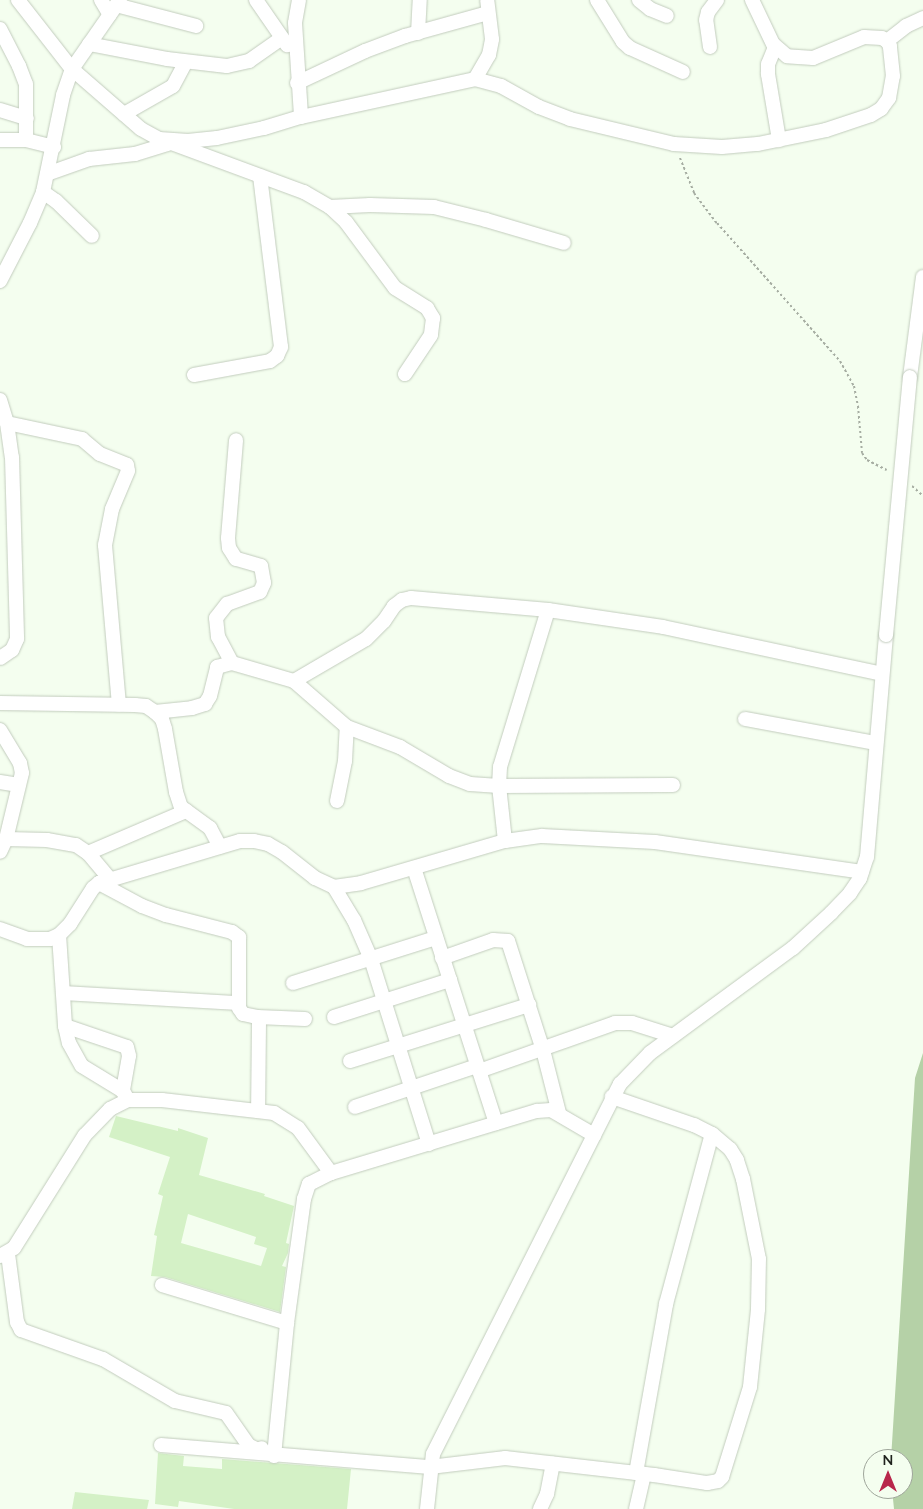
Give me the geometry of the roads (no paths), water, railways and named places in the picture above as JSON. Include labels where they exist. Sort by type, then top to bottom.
[{"type":"street","points":[[18,0],[72,69],[141,129],[165,141],[304,192],[330,207],[352,229],[396,288],[430,312],[433,327],[430,335],[405,374]]},
{"type":"street","points":[[102,0],[115,7],[196,26]]},
{"type":"street","points":[[256,0],[296,57]]},
{"type":"street","points":[[299,0],[295,23],[297,83],[301,117]]},
{"type":"street","points":[[418,33],[420,0]]},
{"type":"street","points":[[597,0],[623,42],[630,48],[683,72]]},
{"type":"street","points":[[640,0],[650,9],[667,16]]},
{"type":"street","points":[[710,47],[706,20],[708,12],[717,0]]},
{"type":"street","points":[[47,174],[89,159],[150,151],[165,141],[217,138],[301,117],[476,80],[501,86],[539,106],[570,119],[674,144],[722,147],[758,144],[826,130],[871,115],[881,108],[889,98],[893,76],[890,46],[887,41],[882,38],[864,37],[832,52],[813,58],[798,59],[787,56],[775,47],[752,0]]},
{"type":"street","points":[[297,83],[365,51],[488,6],[492,40],[488,55],[476,80]]},
{"type":"street","points":[[0,281],[30,223],[43,192],[54,147],[63,95],[72,69],[115,7]]},
{"type":"street","points":[[887,41],[906,26],[923,18]]},
{"type":"street","points":[[0,29],[24,77],[27,95],[26,140]]},
{"type":"street","points":[[89,44],[186,62],[227,66],[238,65],[255,57],[282,38]]},
{"type":"street","points":[[775,47],[768,64],[768,74],[779,140]]},
{"type":"street","points":[[124,114],[173,86],[186,62]]},
{"type":"street","points":[[0,110],[27,118]]},
{"type":"street","points":[[0,140],[26,140],[54,147]]},
{"type":"street","points":[[194,375],[270,361],[277,356],[281,347],[260,176]]},
{"type":"street","points":[[43,192],[56,201],[92,236]]},
{"type":"street","points":[[330,207],[370,205],[434,208],[486,220],[564,243]]},
{"type":"street","points":[[427,1509],[430,1466],[433,1454],[620,1084],[635,1067],[673,1036],[793,948],[850,893],[862,872],[867,857],[910,377],[923,277]]},
{"type":"street","points":[[0,400],[7,423],[14,485],[17,640],[12,650],[0,658]]},
{"type":"street","points":[[7,423],[82,439],[100,454],[128,465],[128,471],[112,510],[105,545],[119,704]]},
{"type":"street","points":[[232,663],[218,637],[216,618],[227,604],[260,592],[264,582],[261,566],[236,559],[230,548],[228,538],[236,440]]},
{"type":"street","points":[[294,681],[366,640],[402,600],[421,598],[548,610],[663,627],[882,674]]},
{"type":"street","points":[[505,841],[499,786],[502,758],[548,610]]},
{"type":"street","points":[[155,712],[192,708],[205,704],[210,696],[217,667],[232,663],[294,681],[347,728],[400,747],[459,781],[479,786],[673,785]]},
{"type":"street","points":[[0,703],[146,706],[162,719],[176,792],[181,807],[210,828],[220,847]]},
{"type":"street","points":[[745,719],[876,743]]},
{"type":"street","points":[[338,801],[345,761],[347,728]]},
{"type":"street","points":[[2,736],[21,767],[19,785],[3,846],[63,842],[76,845],[88,853],[105,881],[142,906],[166,915],[236,934],[240,942],[239,1003],[241,1012],[258,1017],[305,1019]]},
{"type":"street","points":[[0,782],[19,785]]},
{"type":"street","points":[[88,853],[186,812]]},
{"type":"street","points":[[0,929],[27,939],[39,940],[59,935],[70,924],[93,888],[105,881],[240,841],[254,840],[268,844],[282,852],[315,878],[334,886],[361,883],[505,841],[542,836],[656,842],[862,872]]},
{"type":"street","points":[[414,868],[496,1123]]},
{"type":"street","points":[[334,886],[358,928],[371,959],[429,1144]]},
{"type":"street","points":[[59,935],[65,1026],[69,1043],[82,1066],[125,1096],[274,1114],[298,1128],[331,1173]]},
{"type":"street","points":[[293,983],[436,938]]},
{"type":"street","points":[[442,958],[493,940],[504,939],[510,946],[543,1050],[559,1114]]},
{"type":"street","points":[[334,1017],[450,980]]},
{"type":"street","points":[[62,993],[239,1003]]},
{"type":"street","points":[[350,1060],[529,1005]]},
{"type":"street","points":[[258,1017],[258,1111]]},
{"type":"street","points":[[355,1107],[411,1087],[543,1050],[606,1026],[623,1022],[673,1036]]},
{"type":"street","points":[[65,1026],[127,1047],[130,1056],[125,1096],[85,1135],[23,1235],[4,1255],[17,1322],[21,1330],[103,1358],[175,1401],[226,1413],[252,1448],[258,1450],[275,1449]]},
{"type":"street","points":[[161,1445],[275,1449],[430,1466],[505,1458],[640,1473],[708,1483],[718,1481],[722,1477],[750,1387],[760,1280],[758,1251],[737,1160],[730,1149],[712,1134],[694,1125],[612,1097]]},
{"type":"street","points":[[275,1449],[288,1323],[306,1190],[314,1180],[331,1173],[496,1123],[545,1110],[559,1114],[594,1135]]},
{"type":"street","points":[[636,1509],[666,1304],[712,1134]]},
{"type":"street","points":[[162,1285],[288,1323]]},
{"type":"street","points":[[540,1509],[547,1494],[553,1464]]}]
